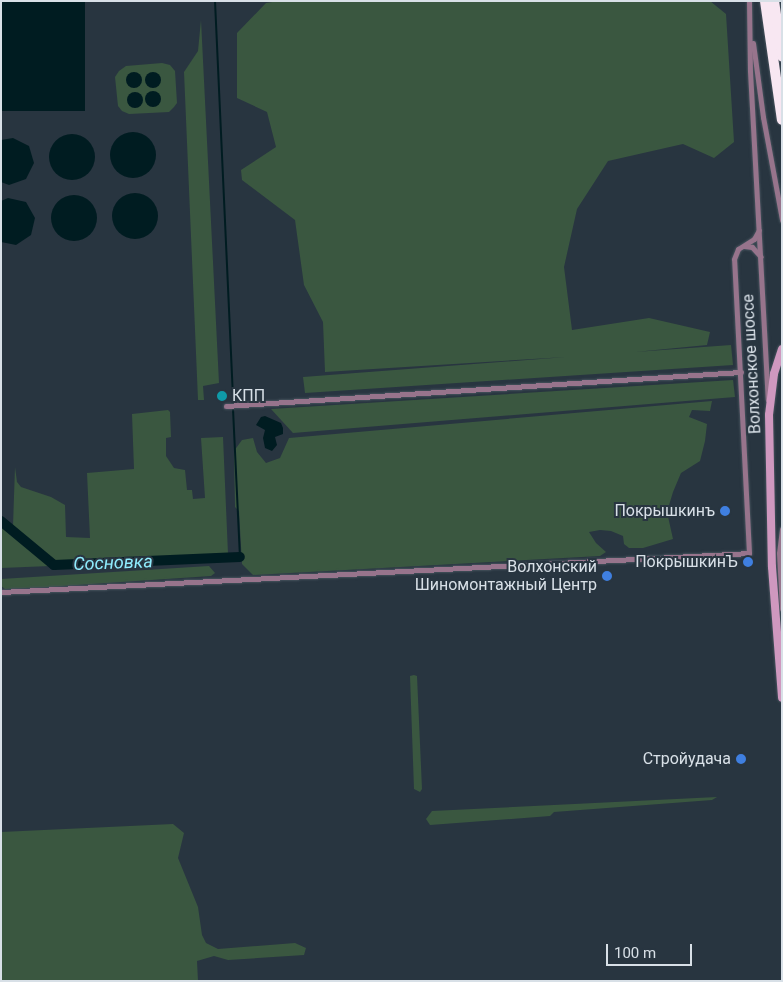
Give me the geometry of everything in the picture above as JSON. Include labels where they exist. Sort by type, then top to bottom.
[{"type":"highway","points":[[765,1],[782,120]]},
{"type":"highway","points":[[774,1],[782,56]]},
{"type":"main road","points":[[769,415],[774,374],[782,349]]},
{"type":"main road","name":"Волхонское шоссе","points":[[769,415],[772,568],[782,698]]},
{"type":"street","name":"Волхонское шоссе","points":[[749,1],[763,117],[782,220]]},
{"type":"street","name":"Волхонское шоссе","points":[[751,28],[750,71],[769,415]]},
{"type":"street","points":[[1,592],[749,553],[734,259],[735,253],[756,237],[759,230]]},
{"type":"street","points":[[743,246],[752,247],[761,257]]},
{"type":"street","points":[[226,406],[741,372]]},
{"type":"street","points":[[782,529],[779,553],[782,609]]},
{"type":"green space","points":[[279,1],[710,1],[726,14],[734,142],[714,158],[683,144],[608,161],[577,209],[564,267],[572,330],[649,318],[710,332],[707,345],[635,352],[731,345],[733,365],[305,393],[303,377],[566,357],[325,372],[323,322],[304,285],[295,220],[242,180],[241,170],[276,147],[267,112],[237,98],[237,33],[266,3]]},
{"type":"green space","points":[[201,20],[219,383],[203,386],[204,400],[198,400],[184,72],[198,51]]},
{"type":"green space","points":[[162,63],[170,65],[175,71],[177,103],[174,107],[169,112],[129,114],[122,111],[118,106],[115,77],[119,71],[126,66]]},
{"type":"green space","points":[[733,380],[735,397],[293,433],[271,409]]},
{"type":"green space","points":[[712,401],[710,411],[692,410],[689,417],[707,424],[705,441],[700,461],[681,473],[673,492],[667,512],[673,539],[643,548],[629,548],[624,544],[623,536],[611,531],[600,530],[589,532],[596,543],[606,552],[600,556],[253,575],[242,564],[239,511],[235,507],[234,451],[242,440],[253,438],[257,452],[266,463],[280,458],[289,438]]},
{"type":"green space","points":[[168,410],[170,412],[171,437],[166,438],[166,456],[174,468],[185,470],[187,490],[192,490],[193,499],[205,498],[201,438],[223,437],[228,554],[58,563],[13,526],[15,467],[17,482],[21,487],[51,497],[65,505],[66,537],[90,538],[87,473],[134,469],[132,414]]},
{"type":"green space","points":[[1,525],[50,566],[1,568]]},
{"type":"green space","points":[[209,566],[215,573],[211,576],[5,589],[1,586],[1,579]]},
{"type":"green space","points":[[410,676],[417,676],[422,789],[420,792],[414,789]]},
{"type":"green space","points":[[717,797],[712,800],[554,812],[550,816],[430,825],[426,819],[432,811]]},
{"type":"green space","points":[[173,824],[184,833],[178,858],[198,907],[202,935],[206,943],[218,949],[295,943],[306,948],[304,955],[228,960],[214,956],[197,961],[198,981],[1,981],[1,832]]},
{"type":"shaded area","points":[[1,1],[85,1],[85,111],[1,111]]},
{"type":"shaded area","points":[[134,72],[140,74],[142,80],[140,86],[134,88],[128,86],[126,80],[128,74]]},
{"type":"shaded area","points":[[153,72],[159,74],[161,80],[159,86],[153,88],[147,86],[145,80],[147,74]]},
{"type":"shaded area","points":[[153,91],[159,93],[161,99],[159,105],[153,107],[147,105],[145,99],[147,93]]},
{"type":"shaded area","points":[[135,92],[141,94],[143,100],[141,106],[135,108],[129,106],[127,100],[129,94]]},
{"type":"shaded area","points":[[138,132],[142,133],[152,142],[155,146],[155,164],[146,174],[138,178],[128,178],[120,174],[111,164],[110,150],[114,142],[124,133]]},
{"type":"shaded area","points":[[77,134],[81,135],[91,144],[94,148],[94,166],[85,176],[77,180],[67,180],[59,176],[50,166],[49,152],[53,144],[63,135]]},
{"type":"shaded area","points":[[13,138],[29,146],[34,163],[26,179],[9,185],[1,182],[1,140]]},
{"type":"shaded area","points":[[140,193],[144,194],[154,203],[157,207],[157,225],[148,235],[140,239],[130,239],[122,235],[113,225],[112,211],[116,203],[126,194]]},
{"type":"shaded area","points":[[79,195],[83,196],[93,205],[96,209],[96,227],[87,237],[79,241],[69,241],[61,237],[52,227],[51,213],[55,205],[65,196]]},
{"type":"shaded area","points":[[8,198],[26,202],[35,218],[31,235],[16,245],[1,242],[1,201]]},
{"type":"shaded area","points":[[265,416],[281,423],[283,428],[283,434],[275,437],[277,445],[272,451],[265,448],[263,438],[265,430],[256,425],[261,417]]},
{"type":"waterway","points":[[215,1],[233,402]]},
{"type":"waterway","points":[[233,409],[240,557]]},
{"type":"waterway","name":"Сосновка","points":[[1,521],[54,565],[240,557]]},
{"type":"place","name":"КПП","points":[[222,396]]},
{"type":"place","name":"Покрышкинъ","points":[[725,511]]},
{"type":"place","name":"ПокрышкинЪ","points":[[748,562]]},
{"type":"place","name":"Волхонский Шиномонтажный Центр","points":[[607,576]]},
{"type":"place","name":"Стройудача","points":[[741,759]]}]
